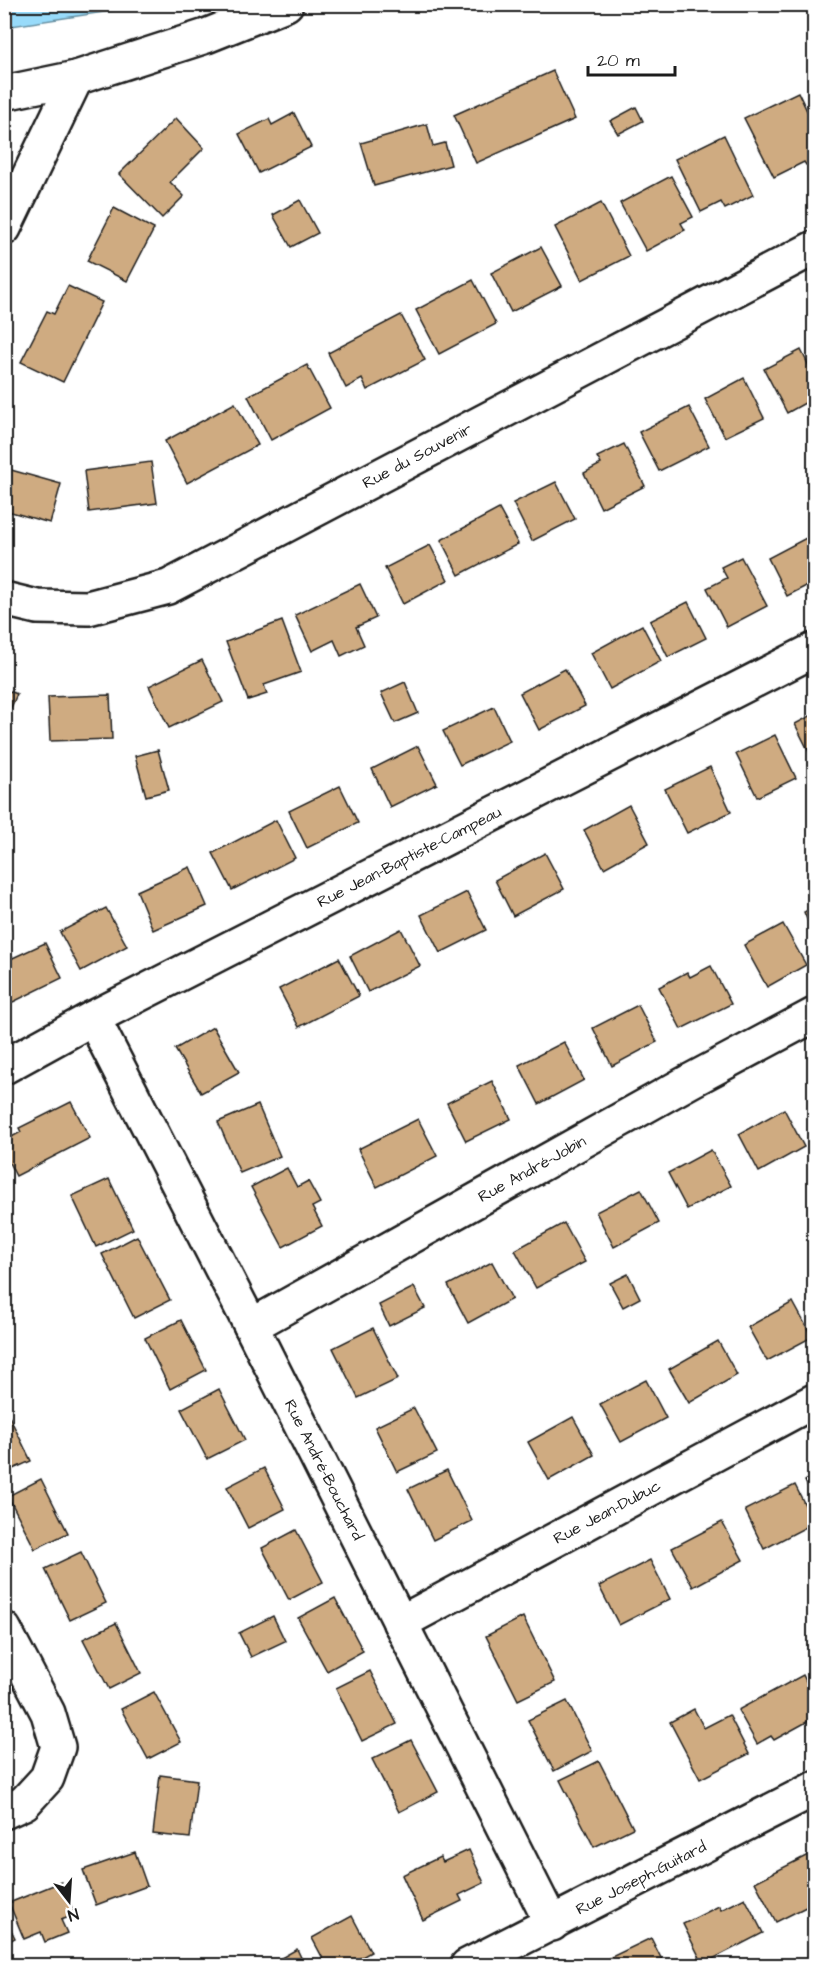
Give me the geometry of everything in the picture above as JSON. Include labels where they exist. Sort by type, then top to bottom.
[{"type":"street","points":[[4,93],[76,78],[206,36],[286,4]]},
{"type":"street","points":[[4,228],[76,78]]},
{"type":"street","name":"Rue du Souvenir","points":[[4,599],[37,608],[88,608],[168,587],[814,248]]},
{"type":"street","name":"Rue Jean-Baptiste-Campeau","points":[[4,1067],[93,1018],[814,650]]},
{"type":"street","name":"Rue André-Jobin","points":[[251,1326],[692,1080],[814,1015]]},
{"type":"street","name":"Rue André-Bouchard","points":[[93,1018],[552,1924]]},
{"type":"street","name":"Rue Jean-Dubuc","points":[[400,1623],[814,1401]]},
{"type":"street","points":[[4,1629],[48,1713],[58,1747],[46,1778],[24,1803],[4,1812]]},
{"type":"street","name":"Rue Joseph-Guitard","points":[[467,1965],[552,1924],[814,1789]]},
{"type":"water","points":[[5,4],[150,4],[150,5],[5,27]]},
{"type":"building","points":[[553,71],[575,119],[476,163],[454,115]]},
{"type":"building","points":[[798,92],[810,117],[814,114],[814,161],[806,165],[804,162],[774,177],[744,118]]},
{"type":"building","points":[[636,107],[643,121],[618,134],[610,121]]},
{"type":"building","points":[[294,113],[311,147],[259,173],[239,134],[269,119],[272,125]]},
{"type":"building","points":[[176,118],[204,148],[170,182],[184,196],[162,218],[119,174]]},
{"type":"building","points":[[427,124],[433,146],[445,143],[451,165],[374,186],[361,143]]},
{"type":"building","points":[[724,135],[753,195],[725,209],[721,202],[701,212],[675,159]]},
{"type":"building","points":[[671,176],[693,217],[681,223],[685,230],[646,251],[620,203]]},
{"type":"building","points":[[300,200],[318,233],[291,247],[273,215]]},
{"type":"building","points":[[601,203],[629,256],[582,280],[555,227]]},
{"type":"building","points":[[114,208],[154,229],[127,281],[87,261]]},
{"type":"building","points":[[541,247],[562,286],[511,312],[491,273]]},
{"type":"building","points":[[473,280],[496,324],[439,354],[416,310]]},
{"type":"building","points":[[68,286],[102,302],[63,382],[21,362],[47,311],[54,314]]},
{"type":"building","points":[[401,315],[425,360],[367,390],[362,379],[346,388],[328,353]]},
{"type":"building","points":[[801,350],[814,376],[814,398],[787,413],[764,369]]},
{"type":"building","points":[[307,365],[330,408],[271,440],[248,396]]},
{"type":"building","points":[[744,378],[764,418],[725,437],[705,399]]},
{"type":"building","points":[[235,403],[258,445],[187,483],[165,441]]},
{"type":"building","points":[[689,407],[709,446],[659,471],[639,432]]},
{"type":"building","points":[[624,444],[645,486],[601,508],[584,473],[601,464],[597,457]]},
{"type":"building","points":[[151,462],[157,503],[89,512],[84,471]]},
{"type":"building","points":[[4,468],[61,484],[50,523],[4,510]]},
{"type":"building","points":[[556,482],[575,519],[532,541],[513,503]]},
{"type":"building","points":[[499,509],[518,544],[459,575],[441,540]]},
{"type":"building","points":[[808,537],[814,551],[814,582],[787,596],[768,558]]},
{"type":"building","points":[[430,545],[448,580],[403,604],[385,568]]},
{"type":"building","points":[[741,557],[767,606],[727,627],[707,588],[727,578],[721,567]]},
{"type":"building","points":[[360,584],[376,618],[356,627],[364,645],[341,656],[334,640],[312,651],[295,615]]},
{"type":"building","points":[[688,602],[706,638],[668,657],[650,621]]},
{"type":"building","points":[[282,621],[301,672],[264,685],[267,694],[248,700],[226,642]]},
{"type":"building","points":[[642,625],[661,661],[610,689],[591,653]]},
{"type":"building","points":[[202,660],[223,702],[169,728],[149,686]]},
{"type":"building","points":[[565,669],[585,706],[539,730],[520,693]]},
{"type":"building","points":[[405,682],[418,713],[395,723],[381,693]]},
{"type":"building","points":[[4,689],[17,694],[4,724]]},
{"type":"building","points":[[110,695],[112,739],[50,741],[48,697]]},
{"type":"building","points":[[494,707],[510,741],[460,765],[443,731]]},
{"type":"building","points":[[814,714],[814,762],[795,724]]},
{"type":"building","points":[[775,735],[796,778],[757,797],[736,754]]},
{"type":"building","points":[[418,746],[437,784],[390,807],[372,769]]},
{"type":"building","points":[[158,750],[169,790],[146,796],[135,756]]},
{"type":"building","points":[[710,767],[731,812],[687,833],[665,789]]},
{"type":"building","points":[[340,786],[358,823],[307,848],[289,811]]},
{"type":"building","points":[[629,805],[649,843],[604,868],[584,830]]},
{"type":"building","points":[[276,820],[295,858],[232,890],[213,853]]},
{"type":"building","points":[[545,853],[564,889],[513,916],[495,880]]},
{"type":"building","points":[[190,867],[207,906],[153,930],[137,891]]},
{"type":"building","points":[[467,892],[486,930],[440,953],[421,915]]},
{"type":"building","points":[[814,907],[814,936],[804,912]]},
{"type":"building","points":[[106,908],[127,946],[81,971],[60,932]]},
{"type":"building","points":[[783,924],[806,965],[767,987],[744,945]]},
{"type":"building","points":[[401,929],[420,966],[368,992],[350,956]]},
{"type":"building","points":[[45,943],[62,978],[11,1003],[4,989],[4,962]]},
{"type":"building","points":[[339,958],[359,996],[299,1027],[279,989]]},
{"type":"building","points":[[711,966],[731,1004],[681,1029],[659,987],[687,972],[690,977]]},
{"type":"building","points":[[638,1005],[657,1042],[612,1066],[593,1028]]},
{"type":"building","points":[[213,1027],[239,1072],[201,1093],[175,1049]]},
{"type":"building","points":[[564,1042],[584,1080],[539,1104],[519,1065]]},
{"type":"building","points":[[492,1081],[511,1119],[466,1141],[447,1103]]},
{"type":"building","points":[[71,1102],[90,1138],[16,1176],[4,1153],[4,1141],[21,1132],[19,1128]]},
{"type":"building","points":[[258,1105],[280,1156],[240,1173],[218,1122]]},
{"type":"building","points":[[784,1109],[804,1147],[759,1172],[739,1134]]},
{"type":"building","points":[[418,1119],[437,1156],[377,1187],[358,1149]]},
{"type":"building","points":[[711,1150],[731,1186],[687,1209],[668,1173]]},
{"type":"building","points":[[287,1168],[297,1187],[308,1181],[320,1203],[312,1207],[322,1226],[283,1247],[251,1187]]},
{"type":"building","points":[[109,1179],[133,1229],[96,1247],[72,1196]]},
{"type":"building","points":[[641,1189],[659,1223],[614,1247],[596,1212]]},
{"type":"building","points":[[564,1223],[585,1262],[536,1288],[515,1250]]},
{"type":"building","points":[[137,1236],[170,1300],[134,1318],[102,1254]]},
{"type":"building","points":[[492,1262],[512,1299],[468,1323],[448,1285]]},
{"type":"building","points":[[628,1274],[640,1298],[623,1307],[610,1283]]},
{"type":"building","points":[[414,1287],[425,1308],[389,1326],[379,1305]]},
{"type":"building","points":[[793,1302],[812,1337],[767,1361],[748,1327]]},
{"type":"building","points":[[181,1320],[206,1370],[170,1389],[145,1338]]},
{"type":"building","points":[[373,1328],[398,1379],[358,1398],[333,1348]]},
{"type":"building","points":[[718,1341],[737,1375],[689,1403],[669,1369]]},
{"type":"building","points":[[646,1380],[666,1418],[621,1442],[600,1404]]},
{"type":"building","points":[[219,1389],[245,1440],[207,1459],[181,1409]]},
{"type":"building","points":[[414,1408],[437,1453],[397,1472],[375,1427]]},
{"type":"building","points":[[7,1412],[31,1461],[4,1473],[4,1413]]},
{"type":"building","points":[[573,1417],[594,1455],[549,1480],[528,1442]]},
{"type":"building","points":[[264,1468],[285,1509],[248,1528],[227,1487]]},
{"type":"building","points":[[447,1470],[472,1521],[433,1540],[408,1489]]},
{"type":"building","points":[[814,1476],[814,1499],[805,1481]]},
{"type":"building","points":[[41,1479],[68,1533],[35,1549],[8,1496]]},
{"type":"building","points":[[795,1485],[814,1523],[764,1549],[745,1510]]},
{"type":"building","points":[[722,1522],[743,1560],[693,1587],[672,1548]]},
{"type":"building","points":[[296,1530],[323,1582],[289,1600],[262,1548]]},
{"type":"building","points":[[81,1552],[106,1603],[70,1620],[45,1569]]},
{"type":"building","points":[[650,1560],[670,1599],[619,1625],[599,1586]]},
{"type":"building","points":[[335,1598],[363,1651],[327,1671],[298,1618]]},
{"type":"building","points":[[273,1616],[285,1641],[251,1657],[239,1633]]},
{"type":"building","points":[[523,1617],[555,1682],[518,1700],[486,1636]]},
{"type":"building","points":[[116,1623],[141,1673],[109,1689],[83,1639]]},
{"type":"building","points":[[370,1671],[397,1724],[362,1741],[336,1688]]},
{"type":"building","points":[[803,1675],[814,1698],[814,1718],[774,1740],[771,1736],[757,1744],[738,1710]]},
{"type":"building","points":[[154,1692],[181,1742],[148,1759],[121,1709]]},
{"type":"building","points":[[567,1701],[592,1751],[554,1771],[528,1720]]},
{"type":"building","points":[[694,1709],[704,1728],[729,1715],[749,1754],[700,1779],[670,1722]]},
{"type":"building","points":[[411,1740],[438,1792],[399,1812],[372,1759]]},
{"type":"building","points":[[599,1761],[633,1828],[594,1847],[560,1780]]},
{"type":"building","points":[[160,1775],[197,1780],[190,1838],[153,1834]]},
{"type":"building","points":[[469,1850],[484,1883],[459,1895],[462,1901],[423,1920],[402,1875],[440,1857],[443,1862]]},
{"type":"building","points":[[135,1852],[147,1886],[96,1905],[83,1870]]},
{"type":"building","points":[[808,1855],[814,1868],[814,1903],[776,1922],[755,1882]]},
{"type":"building","points":[[61,1882],[75,1915],[61,1920],[67,1933],[45,1942],[41,1932],[24,1939],[9,1903]]},
{"type":"building","points":[[745,1898],[763,1933],[703,1964],[683,1924],[719,1906],[721,1910]]},
{"type":"building","points":[[4,1916],[15,1938],[4,1944]]},
{"type":"building","points":[[352,1916],[371,1952],[346,1966],[327,1966],[312,1938]]},
{"type":"building","points":[[651,1938],[665,1966],[603,1966],[601,1962]]},
{"type":"building","points":[[297,1949],[305,1966],[267,1966]]}]
